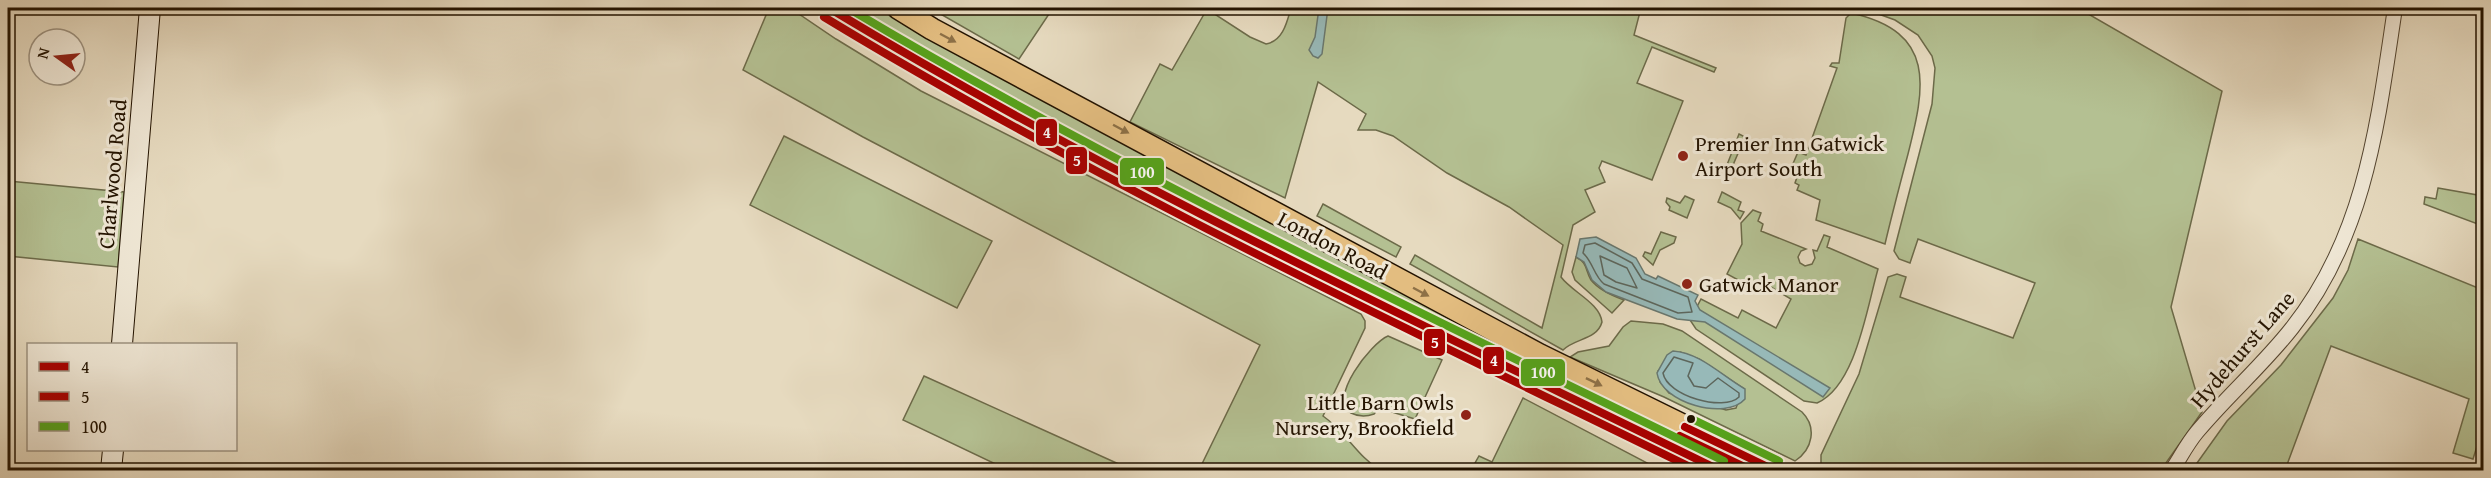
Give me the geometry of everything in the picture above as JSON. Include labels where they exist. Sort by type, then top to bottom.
[{"type":"main road","name":"London Road","points":[[829,8],[920,63],[1217,224],[1719,471]]},
{"type":"main road","name":"London Road","points":[[898,8],[932,29],[1540,356],[1774,471]]},
{"type":"street","name":"Charlwood Road","points":[[122,343],[150,8]]},
{"type":"street","name":"Hydehurst Lane","points":[[2172,471],[2196,433],[2292,329],[2335,263],[2352,222],[2369,165],[2395,8]]},
{"type":"street","points":[[111,471],[113,451]]},
{"type":"green space","points":[[769,8],[790,8],[921,91],[1361,314],[1365,321],[1365,328],[1323,416],[1339,429],[1372,465],[1380,470],[1199,470],[1260,345],[863,137],[743,70]]},
{"type":"green space","points":[[847,8],[885,8],[908,23],[1759,470],[1738,470],[1208,210],[892,37]]},
{"type":"green space","points":[[930,8],[1053,8],[1019,59]]},
{"type":"green space","points":[[1291,8],[1641,8],[1634,35],[1716,68],[1714,72],[1652,47],[1637,83],[1683,101],[1652,180],[1602,161],[1599,168],[1605,182],[1585,190],[1595,212],[1573,225],[1561,277],[1591,303],[1600,315],[1602,322],[1591,336],[1563,350],[1410,264],[1415,255],[1542,328],[1563,245],[1509,207],[1447,173],[1393,136],[1376,130],[1358,130],[1366,114],[1318,82],[1285,198],[1130,122],[1160,64],[1172,70],[1207,9],[1250,37],[1266,44],[1280,35]]},
{"type":"green space","points":[[1862,8],[2078,8],[2222,91],[2171,307],[2202,412],[2161,470],[1821,470],[1821,455],[1859,374],[1888,277],[1897,274],[1906,277],[1900,297],[2013,338],[2035,283],[1918,239],[1910,263],[1899,259],[1894,251],[1932,104],[1935,68],[1932,56],[1918,35],[1895,20]]},
{"type":"green space","points":[[1851,13],[1879,22],[1899,34],[1911,48],[1918,66],[1920,85],[1914,129],[1885,244],[1816,220],[1820,200],[1797,190],[1799,185],[1795,183],[1800,169],[1792,166],[1798,152],[1806,155],[1837,68],[1830,66],[1832,63],[1839,63],[1846,18]]},
{"type":"green space","points":[[1739,134],[1745,137],[1730,172],[1725,170]]},
{"type":"green space","points":[[784,136],[992,241],[957,308],[750,205]]},
{"type":"green space","points":[[8,181],[124,192],[118,267],[8,256]]},
{"type":"green space","points":[[2438,188],[2483,196],[2483,226],[2424,204],[2425,197],[2436,199]]},
{"type":"green space","points":[[1722,192],[1741,202],[1738,210],[1744,212],[1740,219],[1731,208],[1718,202]]},
{"type":"green space","points":[[1685,196],[1694,200],[1687,218],[1669,210],[1670,207],[1666,202],[1667,198],[1680,203]]},
{"type":"green space","points":[[1323,204],[1401,247],[1396,257],[1317,216]]},
{"type":"green space","points":[[1753,210],[1761,213],[1758,221],[1763,224],[1761,231],[1806,249],[1801,251],[1798,257],[1800,263],[1805,266],[1812,264],[1815,258],[1813,250],[1817,251],[1824,235],[1830,237],[1827,247],[1878,269],[1851,363],[1830,394],[1817,403],[1804,401],[1696,329],[1690,320],[1701,299],[1738,318],[1742,310],[1776,328],[1791,299],[1759,280],[1752,292],[1742,287],[1744,283],[1727,274],[1742,244],[1741,223]]},
{"type":"green space","points":[[1661,232],[1676,237],[1674,243],[1660,250],[1653,265],[1643,256],[1645,252],[1651,254]]},
{"type":"green space","points":[[2358,239],[2483,290],[2483,427],[2473,459],[2453,453],[2469,399],[2331,346],[2285,470],[2192,470],[2227,421],[2281,365],[2333,298],[2348,270]]},
{"type":"green space","points":[[1576,257],[1584,264],[1594,283],[1606,292],[1624,300],[1612,313],[1575,280],[1572,272]]},
{"type":"green space","points":[[1631,321],[1663,324],[1682,331],[1802,412],[1810,424],[1811,431],[1806,450],[1795,461],[1664,397],[1570,357],[1578,352],[1609,346],[1623,327]],"holes":[[[1680,352],[1699,359],[1743,388],[1736,408],[1726,410],[1669,393],[1660,382],[1658,371]]]},
{"type":"green space","points":[[1388,336],[1442,360],[1415,419],[1379,408],[1374,414],[1360,416],[1351,413],[1345,406],[1344,396],[1354,372],[1372,349]]},
{"type":"green space","points":[[924,376],[1132,470],[1008,470],[903,420]]},
{"type":"green space","points":[[1523,398],[1657,470],[1471,470],[1479,456],[1492,462]]},
{"type":"water","points":[[1319,8],[1328,8],[1322,54],[1318,58],[1313,56],[1309,50],[1315,37]]},
{"type":"water","points":[[1596,237],[1636,258],[1645,274],[1656,279],[1658,276],[1698,295],[1695,301],[1700,310],[1830,388],[1823,397],[1705,322],[1677,319],[1606,292],[1592,280],[1584,262],[1576,257],[1580,239]]},
{"type":"water","points":[[1673,351],[1693,356],[1711,366],[1745,389],[1745,399],[1736,405],[1710,408],[1695,406],[1670,393],[1661,384],[1657,373],[1667,355]]},
{"type":"transit line","name":"4","points":[[829,8],[937,71],[1157,191],[1381,305],[1719,470]]},
{"type":"transit line","name":"100","points":[[848,8],[1062,130],[1171,187],[1392,299],[1724,461]]},
{"type":"transit line","name":"5","points":[[824,17],[930,79],[1145,197],[1696,470]]},
{"type":"transit line","name":"100","points":[[1690,418],[1779,461]]},
{"type":"transit line","name":"4","points":[[1685,427],[1774,470]]},
{"type":"transit line","name":"5","points":[[1680,436],[1751,470]]},
{"type":"place","name":"Premier Inn Gatwick Airport South","points":[[1683,156]]},
{"type":"place","name":"Gatwick Manor","points":[[1687,284]]},
{"type":"place","name":"Little Barn Owls Nursery, Brookfield","points":[[1466,415]]}]
